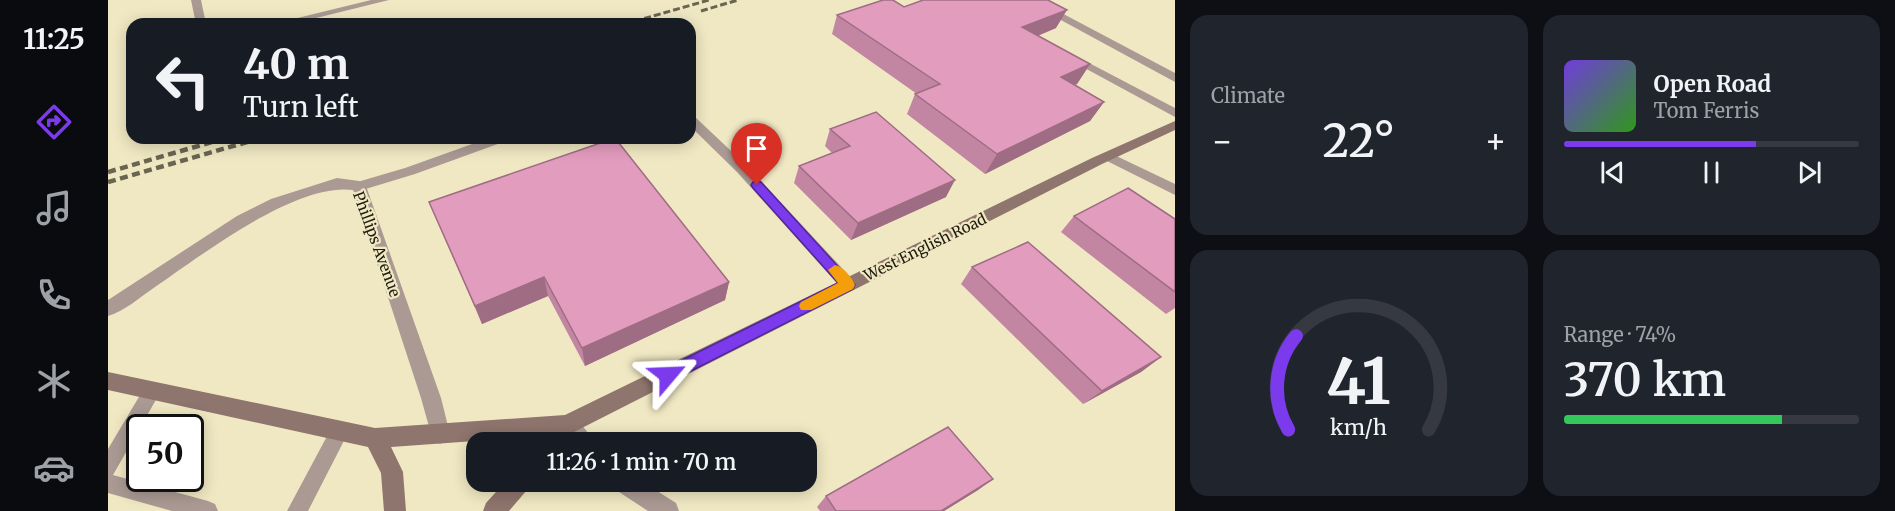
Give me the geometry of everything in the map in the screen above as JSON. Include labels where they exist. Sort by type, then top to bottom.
[{"type":"main road","name":"West English Road","points":[[561,432],[567,425],[1108,156],[1175,125]]},
{"type":"main road","points":[[108,381],[375,438],[567,425]]},
{"type":"main road","points":[[375,438],[392,472],[395,511]]},
{"type":"main road","points":[[494,511],[510,492]]},
{"type":"street","points":[[1029,0],[1175,78]]},
{"type":"street","name":"Phillips Avenue","points":[[108,309],[243,220],[276,203],[337,183],[359,186],[431,398],[440,434]]},
{"type":"street","points":[[567,425],[574,432]]},
{"type":"street","points":[[637,492],[657,508]]},
{"type":"lane","points":[[196,0],[200,18]]},
{"type":"lane","points":[[304,18],[384,0]]},
{"type":"lane","points":[[1064,52],[1175,113]]},
{"type":"lane","points":[[696,125],[742,169],[848,285]]},
{"type":"lane","points":[[359,186],[410,171],[485,144]]},
{"type":"lane","points":[[1108,156],[1175,190]]},
{"type":"lane","points":[[108,467],[152,391]]},
{"type":"lane","points":[[297,511],[340,430]]},
{"type":"lane","points":[[108,483],[208,511]]},
{"type":"building","points":[[883,0],[893,0],[904,7],[923,0],[1048,0],[1067,10],[1022,27],[1090,64],[1061,77],[1104,102],[997,154],[915,94],[940,84],[837,15]]},
{"type":"building","points":[[876,112],[955,180],[858,223],[799,166],[850,146],[830,129]]},
{"type":"building","points":[[598,144],[620,144],[729,282],[582,348],[544,277],[475,306],[429,202]]},
{"type":"building","points":[[1128,188],[1175,219],[1175,292],[1074,216]]},
{"type":"building","points":[[1028,242],[1161,357],[1102,391],[972,267]]},
{"type":"building","points":[[948,427],[993,479],[941,511],[836,511],[826,496]]},
{"type":"railway","points":[[646,18],[709,0]]},
{"type":"railway","points":[[701,11],[738,0]]},
{"type":"railway","points":[[108,172],[205,144]]},
{"type":"railway","points":[[108,182],[240,144]]},
{"type":"slow traffic","points":[[806,306],[848,285],[835,270]]},
{"type":"route","points":[[668,375],[848,285],[757,185]]}]
